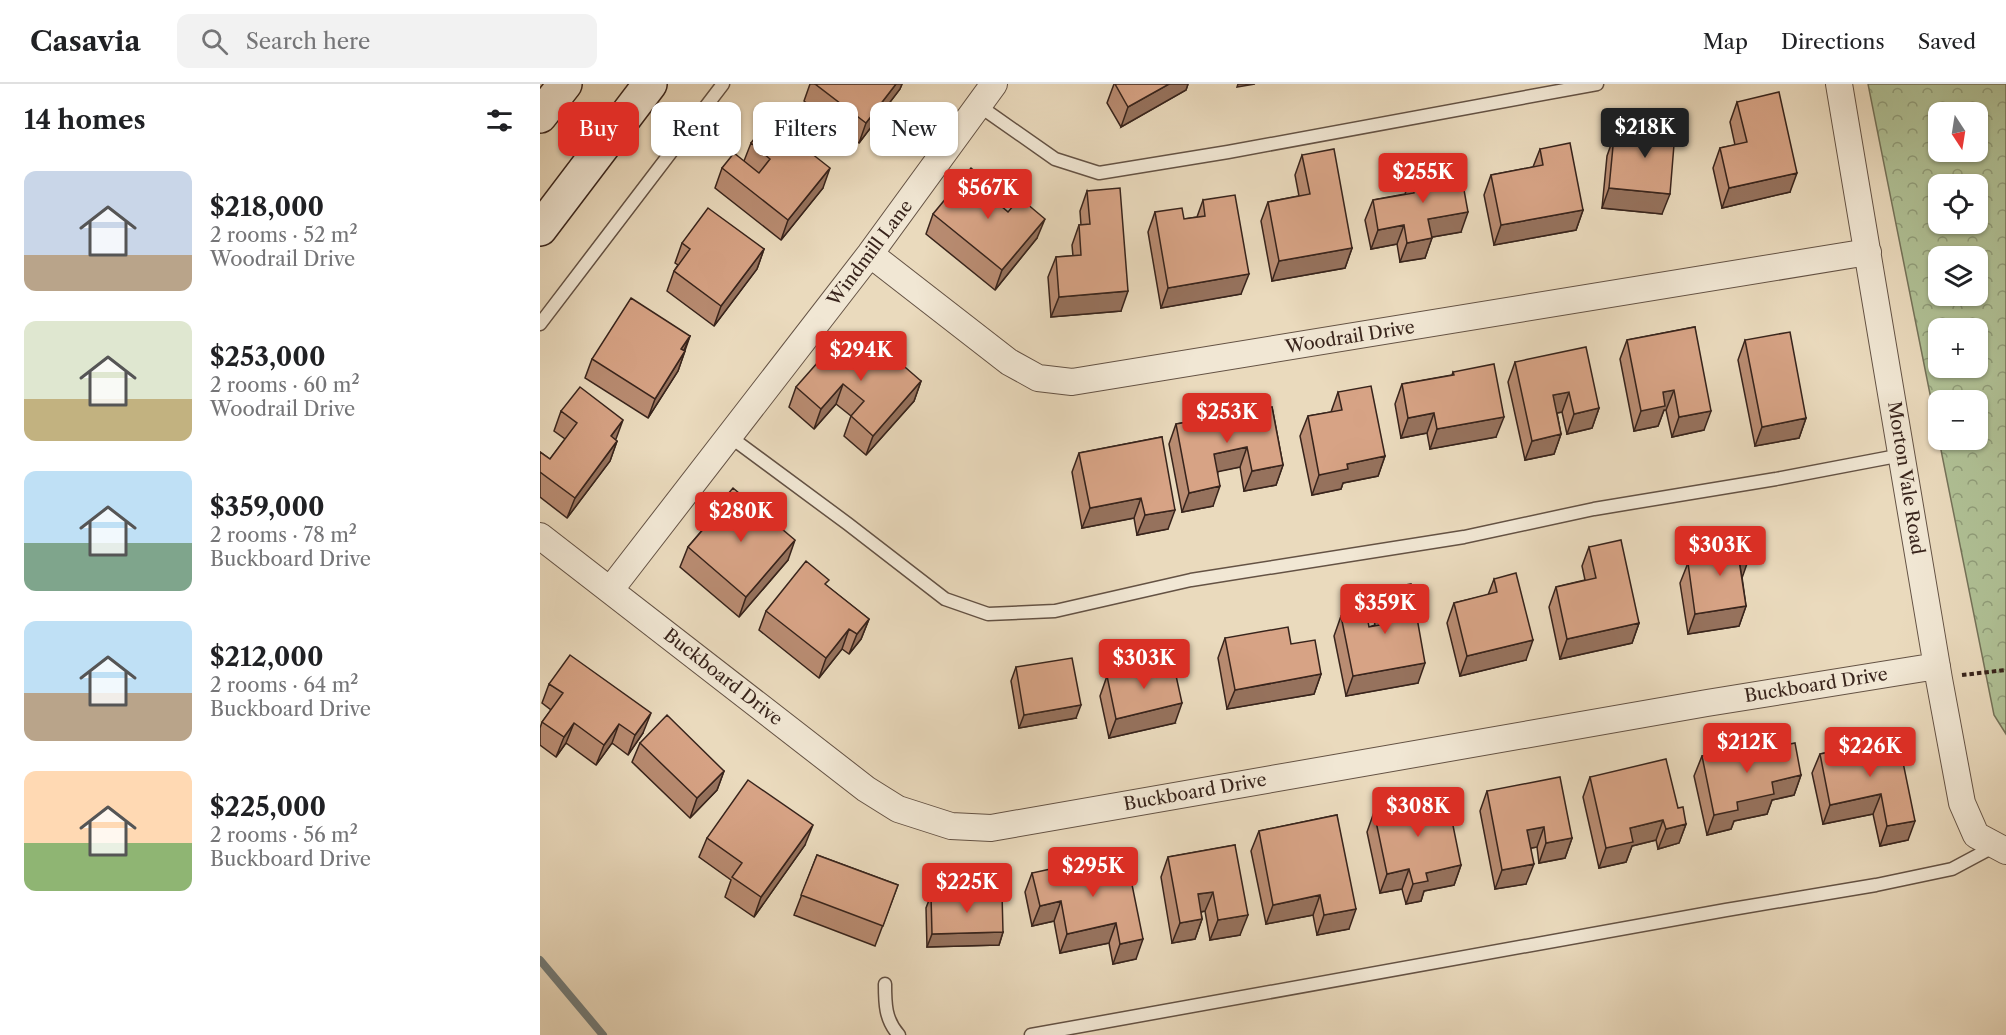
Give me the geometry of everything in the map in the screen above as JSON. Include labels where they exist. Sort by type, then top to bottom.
[{"type":"main road","points":[[540,116],[565,84]]},
{"type":"main road","points":[[540,229],[650,84]]},
{"type":"street","name":"Windmill Lane","points":[[611,589],[870,254],[994,84]]},
{"type":"street","name":"Morton Vale Road","points":[[1839,84],[1962,803],[1976,835],[2001,848]]},
{"type":"street","name":"Woodrail Drive","points":[[870,254],[1009,362],[1038,378],[1072,382],[1868,252]]},
{"type":"street","name":"Buckboard Drive","points":[[540,536],[866,789],[898,809],[951,826],[991,828],[1707,703],[1937,666]]},
{"type":"lane","points":[[540,324],[723,84]]},
{"type":"lane","points":[[978,105],[1054,159],[1099,173],[1228,152],[1597,84]]},
{"type":"lane","points":[[729,436],[945,599],[987,614],[1055,611],[1191,580],[1464,537],[1594,509],[1776,479],[1902,455]]},
{"type":"lane","points":[[1031,1035],[1726,909],[1876,885],[1952,869],[2001,848]]},
{"type":"lane","points":[[885,984],[885,1010],[894,1030],[899,1035]]},
{"type":"green space","points":[[1868,84],[2006,84],[2006,734],[1994,715],[1941,450],[1988,450],[1988,390],[1929,390]]},
{"type":"building","points":[[815,84],[896,84],[882,102],[870,102],[870,118],[866,123],[858,117],[858,102],[839,102]]},
{"type":"building","points":[[1115,84],[1169,84],[1128,107]]},
{"type":"building","points":[[1779,92],[1797,173],[1729,188],[1720,148],[1747,142],[1737,102]]},
{"type":"building","points":[[1647,118],[1676,120],[1670,194],[1609,188],[1614,136],[1645,139]]},
{"type":"building","points":[[1570,143],[1583,210],[1501,225],[1491,175],[1543,165],[1540,149]]},
{"type":"building","points":[[1334,149],[1352,248],[1279,261],[1268,202],[1310,194],[1302,155]]},
{"type":"building","points":[[732,156],[738,156],[759,173],[770,159],[766,156],[815,156],[830,168],[788,220],[722,168]]},
{"type":"building","points":[[971,168],[994,187],[988,195],[1008,212],[1020,198],[1045,219],[1002,270],[933,214]]},
{"type":"building","points":[[1460,168],[1468,212],[1428,219],[1432,238],[1407,243],[1404,225],[1378,230],[1373,200],[1414,193],[1411,177]]},
{"type":"building","points":[[1120,188],[1128,291],[1059,297],[1056,257],[1081,255],[1079,225],[1090,224],[1087,191]]},
{"type":"building","points":[[1235,195],[1249,274],[1168,288],[1155,212],[1182,208],[1184,219],[1205,216],[1203,200]]},
{"type":"building","points":[[708,208],[764,249],[721,306],[674,271],[690,249],[682,243]]},
{"type":"building","points":[[631,298],[690,336],[681,349],[685,351],[655,399],[592,359]]},
{"type":"building","points":[[1695,327],[1711,411],[1679,417],[1674,390],[1663,392],[1665,406],[1641,411],[1627,340]]},
{"type":"building","points":[[1790,332],[1806,418],[1762,427],[1745,340]]},
{"type":"building","points":[[841,336],[863,355],[875,341],[921,381],[873,436],[851,416],[864,401],[843,384],[821,409],[796,387]]},
{"type":"building","points":[[1586,347],[1599,408],[1574,414],[1569,392],[1553,395],[1561,434],[1532,441],[1515,362]]},
{"type":"building","points":[[1494,364],[1504,417],[1437,429],[1434,413],[1408,418],[1402,384],[1454,375],[1453,372]]},
{"type":"building","points":[[1371,386],[1385,456],[1347,464],[1348,469],[1319,475],[1308,416],[1342,410],[1338,392]]},
{"type":"building","points":[[580,387],[623,420],[611,436],[617,441],[575,498],[540,472],[540,452],[550,459],[577,423],[561,411]]},
{"type":"building","points":[[1272,407],[1283,465],[1252,471],[1247,447],[1214,454],[1220,486],[1189,493],[1176,424]]},
{"type":"building","points":[[1162,437],[1175,510],[1145,515],[1141,498],[1090,508],[1079,453]]},
{"type":"building","points":[[733,488],[795,540],[746,597],[688,547],[712,519],[709,516]]},
{"type":"building","points":[[1745,533],[1749,558],[1739,560],[1746,606],[1695,614],[1688,563],[1719,558],[1716,537]]},
{"type":"building","points":[[1621,540],[1639,623],[1567,639],[1556,587],[1596,578],[1589,547]]},
{"type":"building","points":[[806,561],[829,580],[825,584],[869,619],[857,634],[849,629],[826,658],[766,611]]},
{"type":"building","points":[[1516,573],[1533,640],[1467,656],[1454,603],[1497,592],[1494,579]]},
{"type":"building","points":[[1411,584],[1425,663],[1353,676],[1341,616],[1366,611],[1369,627],[1386,624],[1380,590]]},
{"type":"building","points":[[1288,627],[1291,644],[1315,640],[1321,674],[1235,690],[1225,638]]},
{"type":"building","points":[[570,655],[651,713],[635,735],[619,724],[604,745],[574,723],[564,737],[542,722],[563,693],[549,684]]},
{"type":"building","points":[[1072,658],[1081,705],[1024,715],[1016,667]]},
{"type":"building","points":[[1173,662],[1182,703],[1116,719],[1107,676]]},
{"type":"building","points":[[667,715],[724,771],[697,798],[640,743]]},
{"type":"building","points":[[1898,738],[1915,821],[1887,826],[1881,794],[1830,805],[1820,754]]},
{"type":"building","points":[[1795,743],[1801,775],[1772,782],[1774,794],[1737,802],[1738,810],[1714,815],[1702,756],[1750,745],[1752,752]]},
{"type":"building","points":[[1666,759],[1678,808],[1683,807],[1686,824],[1666,829],[1663,820],[1630,828],[1633,842],[1606,848],[1590,777]]},
{"type":"building","points":[[1560,777],[1572,838],[1546,843],[1544,827],[1527,830],[1534,864],[1502,870],[1487,791]]},
{"type":"building","points":[[748,780],[813,825],[761,897],[732,877],[742,863],[707,838]]},
{"type":"building","points":[[1447,796],[1461,865],[1426,873],[1428,881],[1413,884],[1409,869],[1387,874],[1374,812]]},
{"type":"building","points":[[1337,815],[1356,909],[1324,915],[1320,895],[1273,905],[1259,831]]},
{"type":"building","points":[[1235,845],[1248,915],[1218,920],[1213,892],[1198,894],[1202,919],[1180,923],[1168,857]]},
{"type":"building","points":[[817,855],[898,885],[883,926],[801,895]]},
{"type":"building","points":[[1127,860],[1143,939],[1120,944],[1116,923],[1067,934],[1061,901],[1040,906],[1032,873],[1069,865],[1070,872]]},
{"type":"building","points":[[1002,893],[1003,932],[932,934],[931,895]]},
{"type":"waterway","points":[[540,960],[603,1035]]}]
